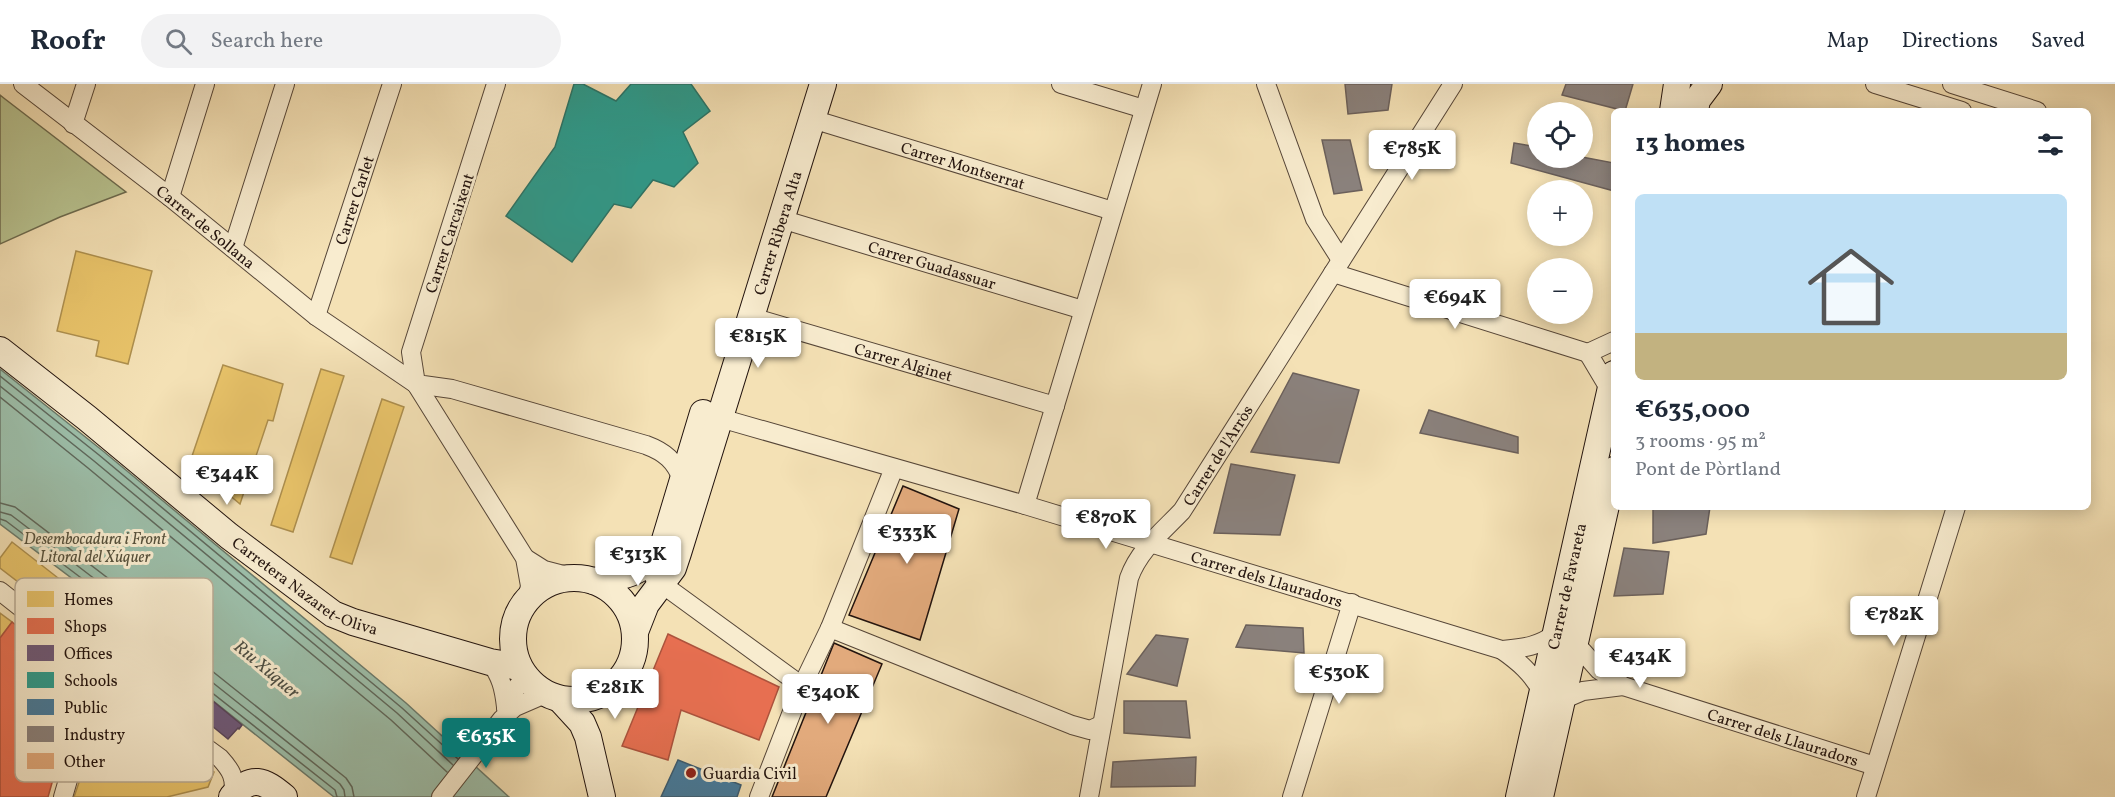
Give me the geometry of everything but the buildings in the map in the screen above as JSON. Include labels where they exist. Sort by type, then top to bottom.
[{"type":"street","name":"Carrer de Sollana","points":[[23,84],[170,197],[316,316],[416,384]]},
{"type":"street","points":[[73,124],[86,84]]},
{"type":"street","points":[[170,197],[205,84]]},
{"type":"street","points":[[233,248],[285,84]]},
{"type":"street","name":"Carrer Carlet","points":[[316,316],[392,84]]},
{"type":"street","name":"Carrer Carcaixent","points":[[416,384],[411,352],[496,84]]},
{"type":"street","name":"Carrer Ribera Alta","points":[[635,632],[656,573],[682,479],[808,84]]},
{"type":"street","name":"Carrer Ribera Alta","points":[[656,573],[673,568],[823,84]]},
{"type":"street","points":[[1061,84],[1144,109]]},
{"type":"street","points":[[1025,505],[1152,84]]},
{"type":"street","points":[[1266,84],[1315,219],[1337,266],[1588,353],[1611,381]]},
{"type":"street","name":"Carrer de l'Arròs","points":[[1089,797],[1129,578],[1140,555],[1182,511],[1453,84]]},
{"type":"street","points":[[1673,108],[1677,84]]},
{"type":"street","points":[[1696,108],[1697,100],[1709,84]]},
{"type":"street","points":[[1875,84],[1952,108]]},
{"type":"street","points":[[1952,84],[2028,108]]},
{"type":"street","name":"Carrer Montserrat","points":[[812,119],[1113,211]]},
{"type":"street","name":"Carrer Guadassuar","points":[[781,219],[1083,310]]},
{"type":"street","name":"Carrer Alginet","points":[[751,318],[1055,406]]},
{"type":"street","points":[[1588,353],[1611,342]]},
{"type":"street","name":"Carretera Nazaret-Oliva","points":[[0,350],[87,418],[229,536],[324,608],[346,619],[522,672]]},
{"type":"street","points":[[416,384],[452,389],[646,445],[659,450],[669,458],[682,479]]},
{"type":"street","points":[[416,384],[525,558],[529,579],[527,598]]},
{"type":"street","name":"Carrer de Favareta","points":[[1519,797],[1552,696],[1565,639],[1611,387]]},
{"type":"street","name":"Carrer dels Llauradors","points":[[720,418],[1025,505],[1502,650],[1524,666],[1552,696],[1623,686]]},
{"type":"street","points":[[759,797],[802,686],[830,627],[894,468]]},
{"type":"street","name":"Carrer de Favareta","points":[[1565,639],[1611,480]]},
{"type":"street","points":[[1866,797],[1955,510]]},
{"type":"street","points":[[525,558],[544,570],[606,587],[626,606],[635,632],[634,648],[629,664],[620,679],[598,702],[588,737]]},
{"type":"street","points":[[602,797],[588,737],[582,723],[522,672],[514,655],[513,628],[518,612],[527,598],[540,588],[555,580],[618,578],[638,571],[656,573],[802,686]]},
{"type":"street","points":[[0,591],[15,603]]},
{"type":"street","points":[[1292,797],[1352,603]]},
{"type":"street","points":[[830,627],[1072,725],[1090,730],[1101,725]]},
{"type":"street","name":"Carretera Nazaret-Oliva","points":[[460,652],[474,654],[488,652],[498,646],[513,628]]},
{"type":"street","name":"Carrer dels Llauradors","points":[[1502,650],[1530,647],[1565,639],[1599,669],[1623,686],[1875,766]]},
{"type":"street","points":[[490,662],[502,681],[504,713]]},
{"type":"street","points":[[441,797],[504,713],[522,672]]},
{"type":"street","points":[[504,713],[515,707],[553,696],[585,699],[608,690]]},
{"type":"street","name":"Carrer de Favareta","points":[[1540,797],[1552,696]]},
{"type":"street","points":[[213,753],[232,771],[235,786],[233,796]]},
{"type":"street","points":[[220,758],[241,765],[275,790]]},
{"type":"street","points":[[233,796],[246,784],[254,781],[275,790]]},
{"type":"street","points":[[63,797],[67,782]]},
{"type":"shaded area","points":[[0,95],[126,192],[60,217],[0,244]]},
{"type":"water","name":"Desembocadura i Front Litoral del Xúquer","points":[[0,369],[103,451],[406,703],[509,797],[334,797],[213,701],[213,578],[71,578],[0,524]]},
{"type":"place","name":"Guardia Civil","points":[[691,773]]},
{"type":"water label","name":"Riu Xúquer","points":[[267,669]]}]
